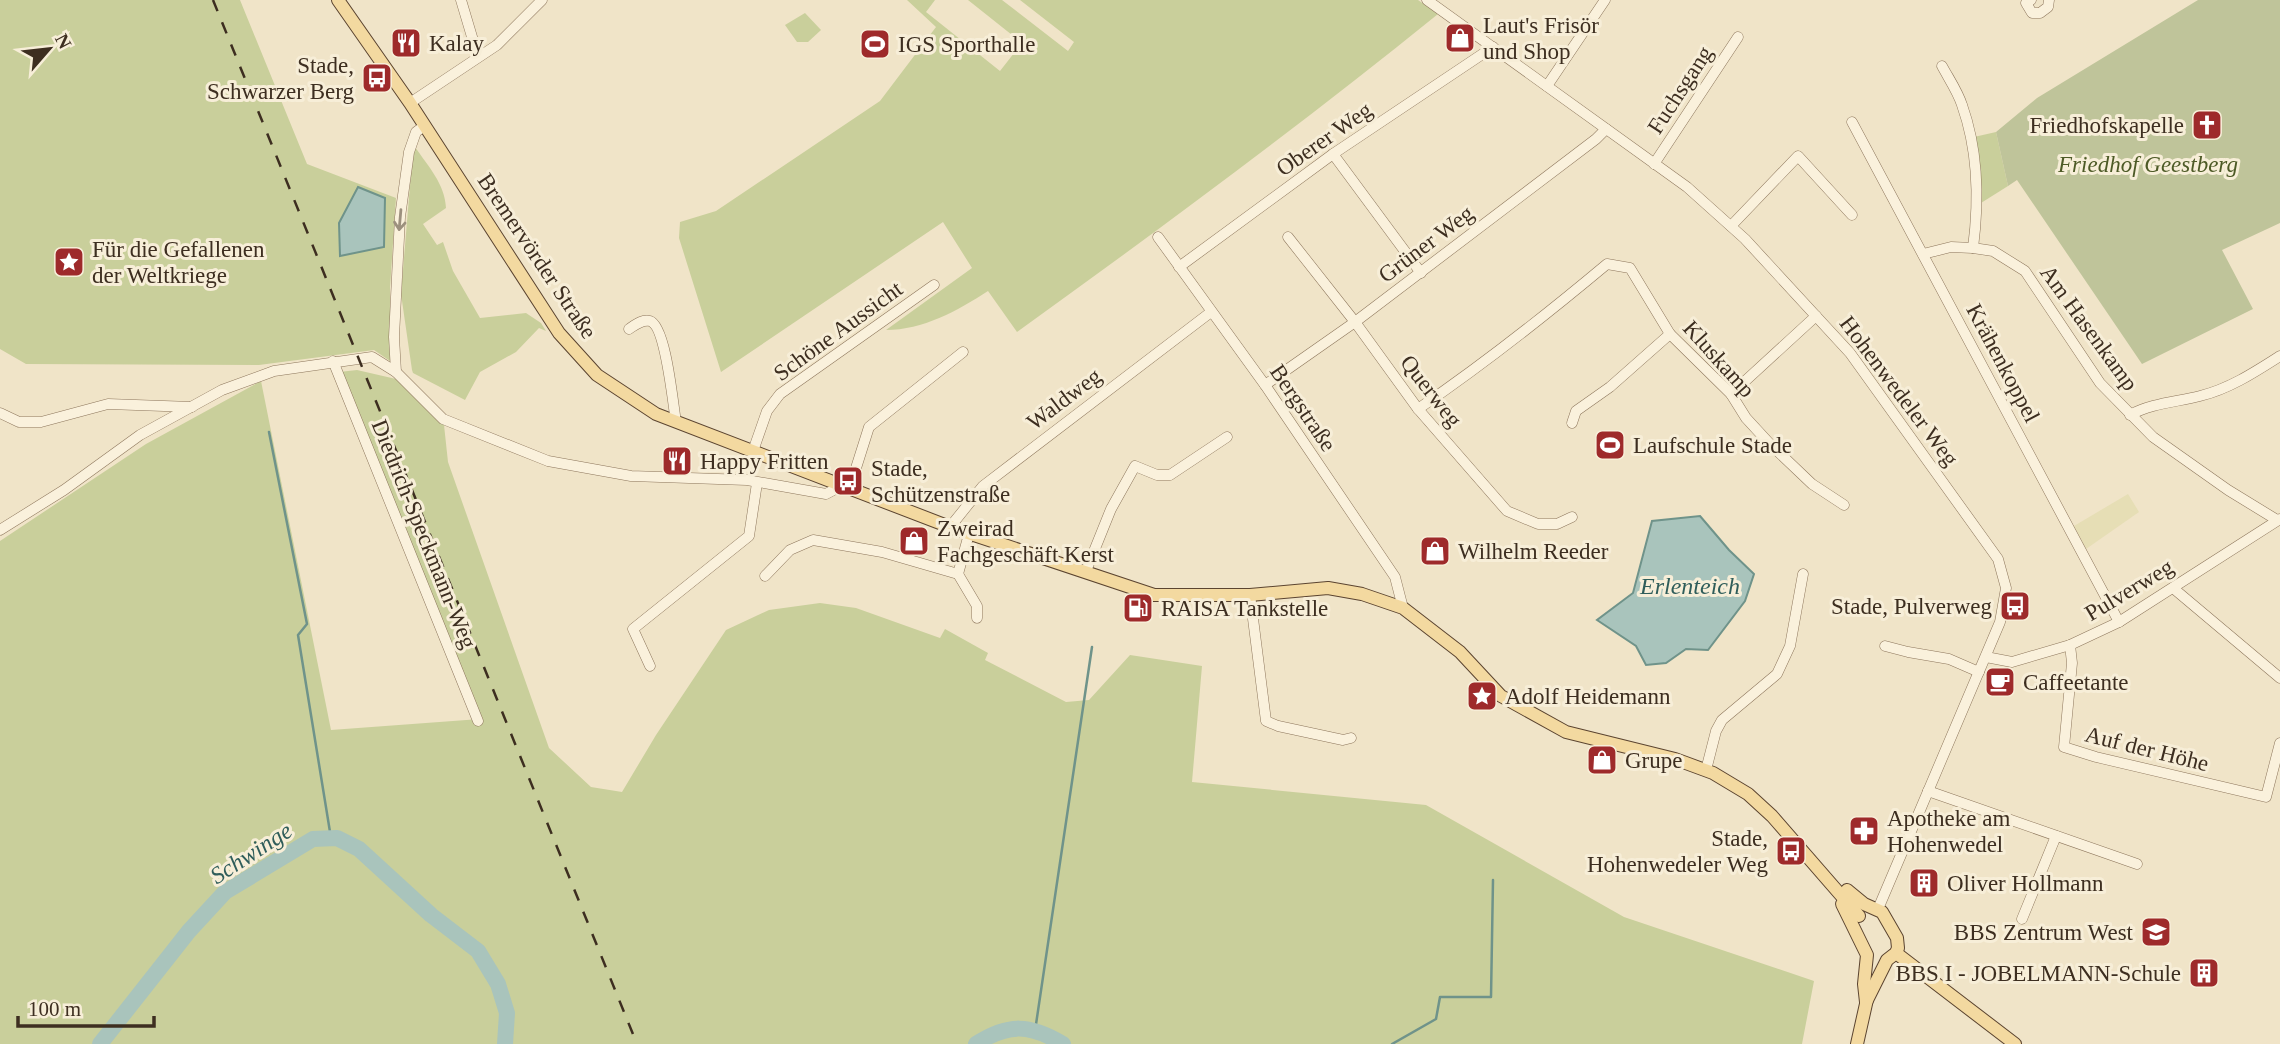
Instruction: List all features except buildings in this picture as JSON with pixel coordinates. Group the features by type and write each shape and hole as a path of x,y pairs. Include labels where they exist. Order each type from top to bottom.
{"main road":[{"name":"Bremervörder Straße","path":"338,0 411,103 420,129 559,333 597,375 656,414 969,534 1154,595 1250,595 1328,588 1362,594 1403,608 1460,652 1501,696 1566,732 1675,759 1706,770 1748,794 1772,816 1825,876 1869,911"},
{"path":"1825,876 1846,908 1865,950 1866,1002"},
{"path":"1857,1044 1866,1002 1887,956 1898,948 1897,939 1885,916 1869,911 1860,930 1887,956 2015,1044"}],"street":[{"path":"461,0 478,57"},
{"path":"411,103 497,45 542,0"},
{"name":"Hohenwedeler Weg","path":"1427,0 1442,4 1493,47 1693,193 1731,226 1858,363 1998,559 2004,575 2006,596 2003,613 1928,791 1869,911"},
{"path":"1547,86 1605,0"},
{"path":"2031,0 2026,3 2032,13 2040,13 2048,7 2049,0"},
{"name":"Fuchsgang","path":"1654,164 1738,37"},
{"name":"Oberer Weg","path":"1179,267 1333,154 1493,47"},
{"path":"1942,66 1962,105 1970,136 1978,211 1973,248"},
{"name":"Krähenkoppel","path":"1852,122 2119,622"},
{"path":"396,372 394,337 400,217 409,152 420,129"},
{"name":"Grüner Weg","path":"1265,385 1355,322 1606,129"},
{"path":"1333,154 1420,273"},
{"path":"1731,226 1798,156 1852,215"},
{"name":"Bergstraße","path":"1158,237 1265,385 1395,577 1403,608"},
{"name":"Querweg","path":"1288,237 1355,322 1418,409 1507,511 1538,524 1557,524 1572,517"},
{"name":"Am Hasenkamp","path":"1923,254 1951,247 1993,251 2025,271 2100,383 2152,437 2228,490 2279,520"},
{"name":"Kluskamp","path":"1418,409 1468,375 1553,310 1607,264 1630,268 1670,334 1731,394 1746,418 1769,443 1812,484 1844,505"},
{"name":"Schöne Aussicht","path":"753,451 768,411 780,394 934,285"},
{"name":"Waldweg","path":"950,527 983,486 1211,312"},
{"path":"1731,394 1816,316"},
{"path":"629,329 640,322 650,321 658,327 663,342 676,422"},
{"path":"1572,423 1576,411 1610,387 1670,334"},
{"path":"0,530 64,490 140,435 222,390 274,371 372,357 396,372 443,419 548,461 631,476 747,480 825,494 846,486 869,427 962,352"},
{"path":"2130,415 2143,408 2201,396 2227,387 2280,356"},
{"name":"Diedrich-Speckmann-Weg","path":"333,361 478,721"},
{"path":"0,413 19,422 41,422 108,404 192,407"},
{"path":"1086,571 1111,509 1135,466 1157,475 1170,475 1227,436"},
{"path":"650,666 633,629 749,536 757,483"},
{"name":"Pulverweg","path":"1986,657 2012,662 2070,645 2119,622 2279,520"},
{"path":"958,574 969,534"},
{"path":"765,576 790,550 813,540 882,552 958,574 977,606 977,618"},
{"path":"1706,770 1716,731 1722,720 1777,674 1790,646 1803,575"},
{"path":"2173,588 2280,678"},
{"path":"1250,595 1266,720 1278,726 1343,740 1351,738"},
{"name":"Auf der Höhe","path":"2070,645 2072,663 2064,747 2266,797 2280,743"},
{"path":"1885,646 1949,659 1979,672"},
{"path":"1928,791 2137,864"},
{"path":"2022,919 2056,836"}],"shaded area":[{"path":"2128,494 2139,512 2086,549 2074,526"}],"green space":[{"path":"0,0 240,0 307,164 396,198 390,288 390,361 374,350 259,365 26,364 0,349"},
{"path":"907,0 935,0 926,12 1000,71 1022,43 968,0 1002,0 1068,51 1074,42 1020,0 1418,0 1438,14 1230,176 1017,332 988,291 964,306 926,323 886,330 972,268 943,222 721,372 679,238 680,222 716,211 880,101 936,27"},
{"name":"Friedhof Geestberg","path":"2198,0 2280,0 2280,223 2222,250 2253,309 2142,364 2017,180 2008,186 1996,132 2037,98"},
{"path":"805,13 821,30 808,42 797,42 785,25"},
{"path":"1996,132 2008,186 1981,203 1974,137"},
{"path":"415,147 439,183 446,208 423,224 437,245 443,242 453,271 480,318 526,313 541,323 546,331 539,328 516,352 480,372 465,400 413,373 412,370 401,294"},
{"path":"357,370 396,379 444,425 448,462 549,748 591,787 622,792 656,735 726,630 769,610 820,603 856,608 940,638 945,629 988,653 985,660 1066,702 1089,700 1130,655 1202,666 1192,782 1426,805 1624,917 1814,981 1802,1044 0,1044 0,541 146,444 261,381 331,730 480,719 339,372"}],"water":[{"path":"358,187 385,198 384,247 340,256 339,223"},
{"name":"Erlenteich","path":"1700,516 1754,574 1745,601 1708,650 1686,649 1666,663 1646,665 1636,646 1597,620 1633,593 1652,521"}],"waterway":[{"path":"269,432 307,624 298,635 331,838"},
{"path":"1035,1031 1092,647"},
{"name":"Schwinge","path":"100,1044 189,931 225,892 313,839 337,838 359,849 431,915 478,951 498,984 507,1013 505,1044"},
{"path":"1392,1044 1436,1019 1440,997 1491,997 1493,880"},
{"path":"976,1044 1009,1029 1040,1033 1063,1044"}],"railway":[{"path":"213,0 637,1044"}],"place":[{"name":"Laut's Frisör und Shop","path":"1460,38"},
{"name":"Kalay","path":"406,43"},
{"name":"IGS Sporthalle","path":"875,44"},
{"name":"Stade, Schwarzer Berg","path":"377,78"},
{"name":"Friedhofskapelle","path":"2207,125"},
{"name":"Für die Gefallenen der Weltkriege","path":"69,262"},
{"name":"Laufschule Stade","path":"1610,445"},
{"name":"Happy Fritten","path":"677,461"},
{"name":"Stade, Schützenstraße","path":"848,481"},
{"name":"Zweirad Fachgeschäft Kerst","path":"914,541"},
{"name":"Wilhelm Reeder","path":"1435,551"},
{"name":"Stade, Pulverweg","path":"2015,606"},
{"name":"RAISA Tankstelle","path":"1138,608"},
{"name":"Caffeetante","path":"2000,682"},
{"name":"Adolf Heidemann","path":"1482,696"},
{"name":"Grupe","path":"1602,760"},
{"name":"Apotheke am Hohenwedel","path":"1864,831"},
{"name":"Stade, Hohenwedeler Weg","path":"1791,851"},
{"name":"Oliver Hollmann","path":"1924,883"},
{"name":"BBS Zentrum West","path":"2156,932"},
{"name":"BBS I - JOBELMANN-Schule","path":"2204,973"}]}
